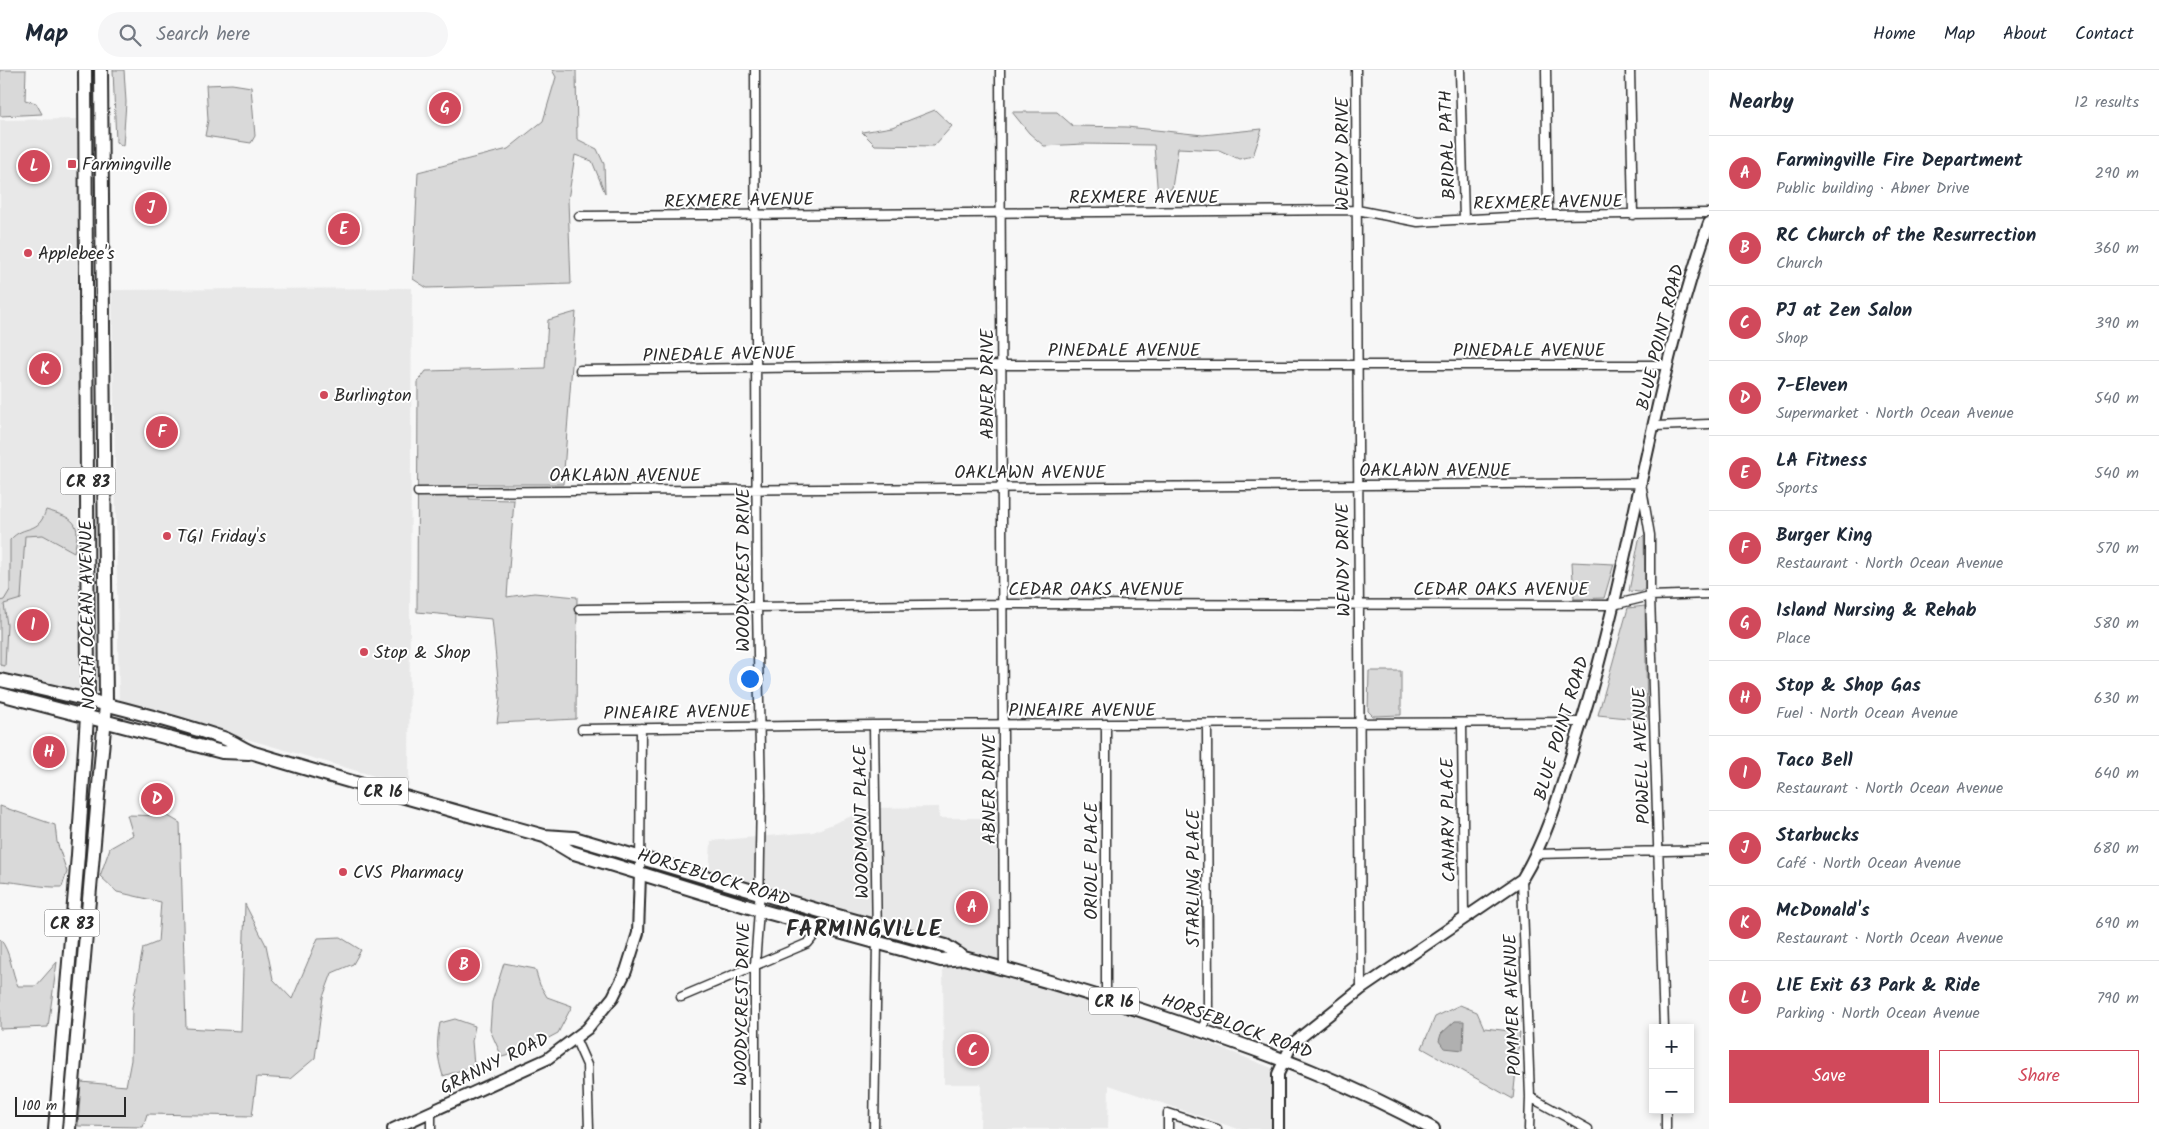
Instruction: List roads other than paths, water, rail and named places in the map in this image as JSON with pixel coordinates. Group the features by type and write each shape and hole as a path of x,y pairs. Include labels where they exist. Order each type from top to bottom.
{"main road":[{"name":"NORTH OCEAN AVENUE","path":"55,1129 88,716 85,70"},
{"name":"NORTH OCEAN AVENUE","path":"69,1129 106,705 101,70"},
{"name":"HORSEBLOCK ROAD","path":"0,680 88,700 225,739 254,754 544,836 574,838 877,928 946,946 964,958"},
{"name":"HORSEBLOCK ROAD","path":"0,694 222,752 254,754"},
{"name":"HORSEBLOCK ROAD","path":"544,836 571,852 759,910 941,960 964,958 1004,968 1106,998 1284,1060 1372,1097 1433,1129"}],"street":[{"name":"WOODYCREST DRIVE","path":"755,70 757,608 760,726 759,910 755,965 755,1129"},
{"name":"ABNER DRIVE","path":"1000,70 1004,604 1004,968"},
{"name":"WENDY DRIVE","path":"1356,70 1358,722 1361,989"},
{"name":"BRIDAL PATH","path":"1460,70 1464,220"},
{"path":"1546,70 1548,216"},
{"path":"1630,70 1633,215"},
{"name":"REXMERE AVENUE","path":"579,216 1357,210 1418,222 1548,216 1709,213"},
{"name":"BLUE POINT ROAD","path":"1278,1129 1278,1074 1292,1044 1361,989 1522,879 1536,854 1563,784 1593,685 1668,364 1692,272 1709,222"},
{"name":"PINEDALE AVENUE","path":"580,370 1001,365 1668,364"},
{"path":"1654,426 1709,424"},
{"name":"OAKLAWN AVENUE","path":"418,492 1641,483"},
{"name":"POWELL AVENUE","path":"1641,483 1650,535 1650,596 1664,1024"},
{"name":"CEDAR OAKS AVENUE","path":"579,609 1004,604 1613,605 1650,596 1709,594"},
{"name":"PINEAIRE AVENUE","path":"582,729 1004,724 1207,725 1358,722 1582,722"},
{"name":"CANARY PLACE","path":"1462,723 1464,917"},
{"name":"ORIOLE PLACE","path":"1106,724 1106,998"},
{"name":"WOODMONT PLACE","path":"874,725 877,928 874,1129"},
{"name":"STARLING PLACE","path":"1202,1031 1208,1013 1207,725"},
{"path":"640,728 640,874"},
{"path":"1536,854 1709,850"},
{"name":"GRANNY ROAD","path":"393,1129 546,1059 587,1029 613,997 626,971 638,933 640,874"},
{"name":"POMMER AVENUE","path":"1522,879 1530,1097 1529,1129"},
{"path":"681,997 808,943 821,927"},
{"path":"575,1038 587,1066 589,1129"},
{"path":"1530,1097 1588,1129"},
{"path":"431,1112 431,1129"},
{"path":"1168,1129 1168,1113 1217,1129"},
{"path":"1666,1114 1666,1129"}],"place":[{"name":"Island Nursing & Rehab","path":"445,108"},
{"name":"Farmingville","path":"72,164"},
{"name":"LIE Exit 63 Park & Ride","path":"34,166"},
{"name":"Starbucks","path":"151,208"},
{"name":"LA Fitness","path":"344,229"},
{"name":"Applebee's","path":"28,253"},
{"name":"McDonald's","path":"45,369"},
{"name":"Burlington","path":"324,395"},
{"name":"Burger King","path":"162,432"},
{"name":"TGI Friday's","path":"167,536"},
{"name":"Taco Bell","path":"33,625"},
{"name":"Stop & Shop","path":"364,652"},
{"name":"Stop & Shop Gas","path":"49,752"},
{"name":"7-Eleven","path":"157,799"},
{"name":"CVS Pharmacy","path":"343,872"},
{"name":"Farmingville Fire Department","path":"972,907"},
{"name":"RC Church of the Resurrection","path":"464,965"},
{"name":"PJ at Zen Salon","path":"973,1050"}],"district":[{"name":"FARMINGVILLE","path":"864,928"}]}
